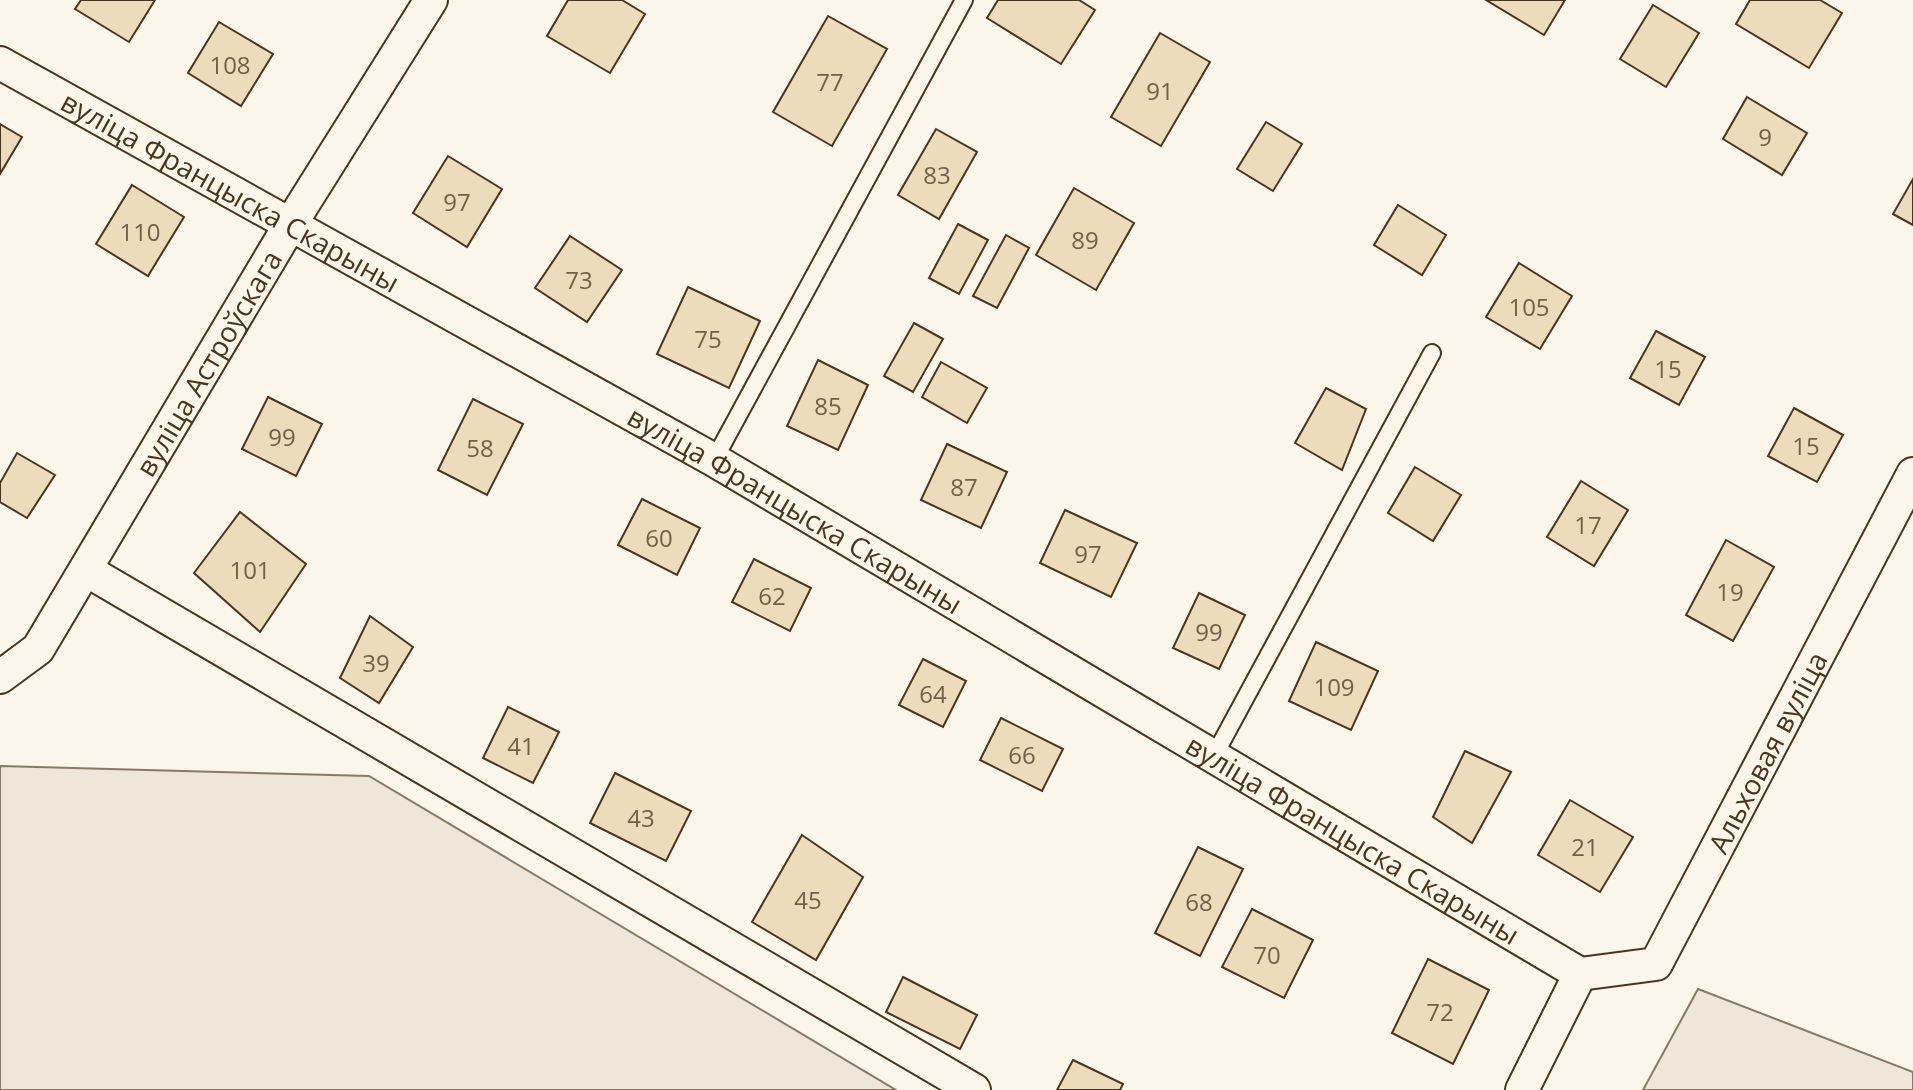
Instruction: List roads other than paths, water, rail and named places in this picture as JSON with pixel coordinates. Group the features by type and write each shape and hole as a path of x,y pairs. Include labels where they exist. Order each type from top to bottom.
{"street":[{"name":"вуліца Астроўскага","path":"0,677 38,649 290,225 431,0"},
{"name":"вуліца Францыска Скарыны","path":"0,63 714,460 1580,974"},
{"name":"Альховая вуліца","path":"1580,974 1656,964 1913,474"},
{"path":"86,570 974,1090"},
{"path":"1522,1090 1580,974"}],"lane":[{"path":"714,460 964,0"},
{"path":"1214,756 1432,353"}]}
